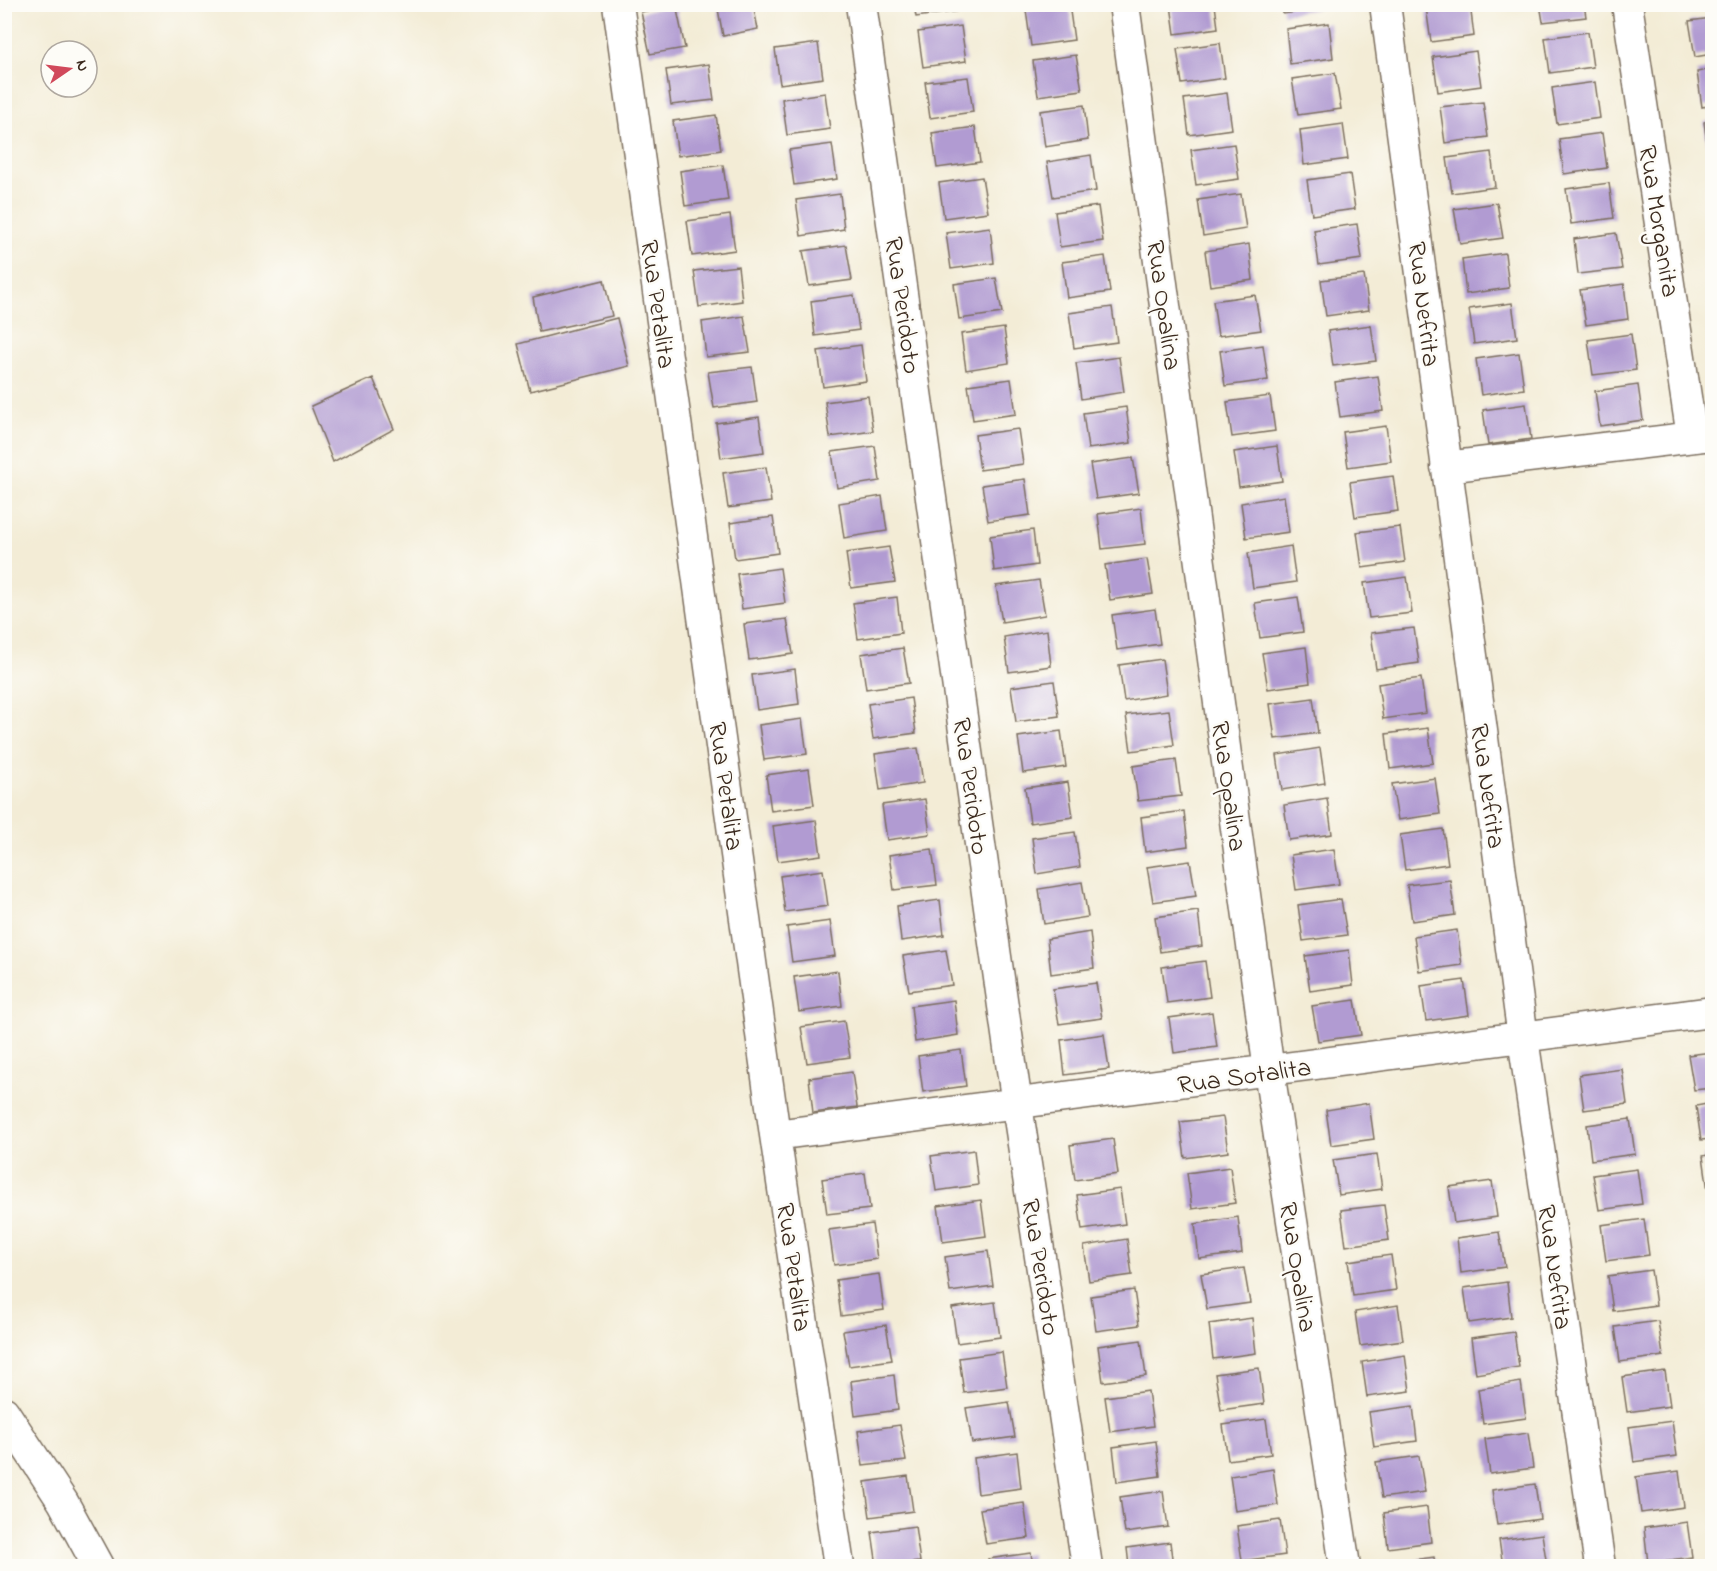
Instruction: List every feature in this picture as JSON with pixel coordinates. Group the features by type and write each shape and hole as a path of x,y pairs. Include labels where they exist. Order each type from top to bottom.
{"street":[{"name":"Rua Petalita","path":"618,4 776,1135 839,1566"},
{"name":"Rua Peridoto","path":"861,4 1017,1105 1087,1566"},
{"name":"Rua Opalina","path":"1124,4 1269,1071 1345,1566"},
{"name":"Rua Nefrita","path":"1385,4 1523,1038 1600,1566"},
{"name":"Rua Morganita","path":"1627,4 1702,436"},
{"path":"1446,467 1702,436"},
{"name":"Rua Sotalita","path":"776,1135 1713,1012"},
{"path":"4,1412 63,1502 98,1566"}],"building":[{"path":"717,4 753,4 758,29 723,36"},
{"path":"1069,4 1074,40 1031,46 1026,10"},
{"path":"1282,4 1326,4 1326,8 1283,14"},
{"path":"1441,4 1470,4 1474,36 1431,42 1426,7"},
{"path":"1540,4 1584,4 1586,17 1543,22"},
{"path":"676,5 685,48 650,54 641,12"},
{"path":"914,5 958,5 959,11 916,17"},
{"path":"1171,5 1215,5 1218,28 1175,34"},
{"path":"1712,18 1712,54 1695,57 1689,21"},
{"path":"1329,23 1333,58 1290,64 1286,29"},
{"path":"961,26 966,61 923,67 918,32"},
{"path":"1588,32 1593,67 1550,73 1545,38"},
{"path":"818,43 823,78 780,84 775,49"},
{"path":"1220,43 1225,78 1182,84 1177,49"},
{"path":"1476,51 1481,86 1438,92 1433,57"},
{"path":"1076,55 1082,90 1038,96 1033,61"},
{"path":"709,64 714,100 671,105 666,70"},
{"path":"1712,69 1712,105 1702,107 1697,72"},
{"path":"1335,73 1341,109 1298,115 1292,79"},
{"path":"968,77 973,112 930,118 925,82"},
{"path":"1595,82 1600,118 1557,124 1552,88"},
{"path":"825,93 830,129 787,135 782,99"},
{"path":"1227,93 1232,129 1189,135 1184,99"},
{"path":"1483,102 1488,137 1445,143 1440,107"},
{"path":"1084,105 1088,140 1045,147 1040,111"},
{"path":"716,115 721,150 678,156 673,121"},
{"path":"1712,120 1712,157 1709,157 1704,122"},
{"path":"1343,124 1348,159 1304,165 1300,130"},
{"path":"975,127 980,162 937,168 932,133"},
{"path":"1602,133 1607,168 1564,174 1559,139"},
{"path":"832,144 837,179 794,185 789,150"},
{"path":"1234,144 1239,179 1196,185 1191,150"},
{"path":"1491,152 1495,187 1452,193 1447,158"},
{"path":"1091,155 1096,191 1053,197 1047,162"},
{"path":"723,165 728,200 685,206 680,171"},
{"path":"1350,174 1355,209 1312,215 1307,180"},
{"path":"982,177 988,212 944,218 939,183"},
{"path":"1609,183 1614,218 1571,224 1566,189"},
{"path":"840,194 844,229 801,236 796,200"},
{"path":"1241,194 1246,229 1203,236 1198,200"},
{"path":"1497,203 1503,238 1460,244 1454,209"},
{"path":"1098,206 1103,241 1060,247 1055,212"},
{"path":"730,215 735,250 692,256 687,221"},
{"path":"1357,224 1362,259 1319,265 1314,230"},
{"path":"990,227 994,263 951,269 946,233"},
{"path":"1616,233 1622,269 1578,274 1574,239"},
{"path":"1249,244 1253,280 1210,286 1205,251"},
{"path":"846,245 852,280 809,286 803,251"},
{"path":"1505,253 1509,288 1466,294 1462,259"},
{"path":"1105,256 1110,292 1067,298 1062,262"},
{"path":"738,266 742,301 699,307 694,271"},
{"path":"1364,275 1369,310 1326,316 1321,280"},
{"path":"996,278 1002,313 959,319 954,284"},
{"path":"604,280 612,316 539,332 533,297"},
{"path":"1624,284 1628,319 1586,325 1580,290"},
{"path":"854,295 859,330 815,336 811,301"},
{"path":"1255,295 1261,330 1218,336 1213,301"},
{"path":"1512,303 1517,338 1474,344 1469,309"},
{"path":"1112,307 1117,342 1074,348 1069,313"},
{"path":"744,316 750,352 706,357 702,322"},
{"path":"617,318 629,366 530,391 518,344"},
{"path":"1371,325 1376,361 1333,366 1328,331"},
{"path":"1004,328 1009,363 966,370 961,334"},
{"path":"1631,334 1636,370 1593,375 1588,340"},
{"path":"861,345 866,381 823,387 818,351"},
{"path":"1263,345 1268,380 1225,386 1220,351"},
{"path":"1519,353 1524,389 1481,395 1476,359"},
{"path":"1119,357 1124,392 1081,399 1076,363"},
{"path":"752,367 757,402 714,408 708,372"},
{"path":"1378,376 1383,411 1340,417 1335,382"},
{"path":"373,378 394,429 333,462 311,406"},
{"path":"1011,379 1016,414 973,420 968,385"},
{"path":"1638,385 1643,420 1600,426 1595,391"},
{"path":"868,396 873,431 830,437 825,402"},
{"path":"1270,396 1275,431 1232,437 1227,402"},
{"path":"1526,404 1531,439 1488,445 1483,410"},
{"path":"1126,407 1131,443 1088,449 1083,413"},
{"path":"759,417 764,452 721,458 716,423"},
{"path":"1386,426 1391,461 1348,467 1343,432"},
{"path":"1018,429 1023,464 980,470 975,435"},
{"path":"875,446 880,481 837,488 832,452"},
{"path":"1277,446 1282,481 1239,487 1234,452"},
{"path":"1133,458 1139,493 1096,499 1090,464"},
{"path":"766,467 771,502 728,508 723,473"},
{"path":"1393,476 1398,511 1355,517 1350,482"},
{"path":"1025,479 1030,515 988,521 982,485"},
{"path":"882,496 887,531 844,538 839,503"},
{"path":"1284,496 1289,532 1246,538 1241,503"},
{"path":"1141,508 1145,544 1102,549 1098,514"},
{"path":"773,517 778,553 735,559 730,523"},
{"path":"1400,527 1405,562 1362,568 1357,532"},
{"path":"1033,530 1037,565 994,571 990,536"},
{"path":"1291,546 1296,582 1253,588 1248,553"},
{"path":"889,547 895,582 851,588 846,553"},
{"path":"1147,559 1153,594 1110,600 1105,565"},
{"path":"780,568 785,603 742,609 737,574"},
{"path":"1407,577 1412,613 1369,618 1364,583"},
{"path":"1039,580 1045,615 1002,622 996,586"},
{"path":"897,597 901,633 858,639 853,603"},
{"path":"1298,597 1303,632 1260,638 1255,603"},
{"path":"1155,609 1160,644 1117,650 1112,615"},
{"path":"787,619 793,654 749,660 744,624"},
{"path":"1414,628 1419,663 1376,669 1371,633"},
{"path":"1047,630 1051,666 1009,672 1004,637"},
{"path":"1306,647 1310,683 1268,689 1262,653"},
{"path":"903,648 909,683 866,689 861,654"},
{"path":"1162,659 1167,694 1124,701 1119,665"},
{"path":"795,669 799,704 757,710 752,675"},
{"path":"1421,678 1426,713 1383,719 1378,684"},
{"path":"1054,681 1059,716 1016,722 1011,687"},
{"path":"911,698 916,733 873,739 868,704"},
{"path":"1313,698 1318,733 1275,739 1270,704"},
{"path":"1169,710 1174,745 1131,751 1126,715"},
{"path":"802,719 807,754 764,760 759,725"},
{"path":"1428,728 1433,763 1390,769 1386,734"},
{"path":"1061,731 1066,767 1023,773 1018,737"},
{"path":"918,748 923,783 880,790 875,754"},
{"path":"1320,748 1325,783 1282,790 1277,755"},
{"path":"1176,760 1181,796 1138,801 1133,766"},
{"path":"809,769 814,805 771,811 766,775"},
{"path":"1435,778 1440,814 1398,820 1392,784"},
{"path":"1068,782 1073,817 1030,823 1025,788"},
{"path":"1327,798 1332,834 1289,840 1284,805"},
{"path":"925,799 930,834 887,840 882,805"},
{"path":"1184,811 1188,846 1145,852 1141,817"},
{"path":"816,820 821,855 778,861 773,826"},
{"path":"1443,829 1448,864 1405,870 1400,835"},
{"path":"1075,832 1080,867 1037,874 1032,838"},
{"path":"932,849 937,885 894,890 889,855"},
{"path":"1334,849 1339,884 1296,890 1291,855"},
{"path":"1190,861 1196,896 1153,902 1147,867"},
{"path":"823,870 828,906 785,912 780,876"},
{"path":"1450,880 1455,915 1412,921 1407,885"},
{"path":"1082,882 1088,917 1044,924 1039,889"},
{"path":"1341,899 1347,935 1303,941 1298,905"},
{"path":"940,900 944,935 901,941 897,906"},
{"path":"1198,911 1202,946 1160,952 1155,917"},
{"path":"830,921 835,956 792,962 787,927"},
{"path":"1457,930 1462,965 1419,971 1414,936"},
{"path":"1090,932 1094,968 1051,974 1047,939"},
{"path":"946,950 952,985 909,991 903,956"},
{"path":"1349,950 1353,985 1310,991 1305,956"},
{"path":"1205,961 1210,997 1167,1003 1162,967"},
{"path":"838,971 842,1006 799,1012 794,977"},
{"path":"1464,980 1469,1015 1426,1021 1421,986"},
{"path":"1096,983 1102,1018 1059,1024 1053,989"},
{"path":"954,1000 958,1035 915,1042 911,1006"},
{"path":"1355,1000 1361,1035 1318,1041 1312,1006"},
{"path":"1212,1012 1217,1047 1174,1053 1169,1018"},
{"path":"844,1021 850,1057 807,1063 801,1027"},
{"path":"1104,1034 1109,1069 1065,1075 1061,1040"},
{"path":"961,1050 966,1086 923,1092 918,1056"},
{"path":"1712,1052 1712,1088 1694,1090 1688,1055"},
{"path":"1622,1069 1627,1104 1584,1110 1579,1075"},
{"path":"852,1072 857,1107 813,1113 809,1078"},
{"path":"1369,1103 1374,1139 1331,1145 1326,1110"},
{"path":"1712,1103 1712,1139 1701,1140 1696,1106"},
{"path":"1223,1117 1228,1152 1185,1158 1180,1122"},
{"path":"1630,1119 1635,1154 1591,1160 1587,1125"},
{"path":"1113,1139 1118,1174 1075,1180 1070,1145"},
{"path":"974,1150 978,1185 936,1191 931,1156"},
{"path":"1377,1154 1382,1189 1339,1195 1333,1160"},
{"path":"1712,1154 1712,1191 1708,1191 1703,1156"},
{"path":"1230,1167 1235,1203 1192,1209 1187,1173"},
{"path":"1637,1169 1642,1204 1599,1210 1593,1175"},
{"path":"865,1173 870,1209 827,1214 822,1179"},
{"path":"1492,1181 1497,1217 1454,1223 1449,1187"},
{"path":"1120,1189 1125,1224 1082,1230 1077,1195"},
{"path":"981,1200 986,1236 943,1242 938,1206"},
{"path":"1384,1205 1389,1240 1346,1246 1341,1210"},
{"path":"1238,1217 1242,1253 1199,1259 1195,1224"},
{"path":"1644,1219 1649,1255 1606,1261 1601,1225"},
{"path":"872,1224 877,1259 834,1265 829,1230"},
{"path":"1499,1232 1505,1267 1461,1273 1457,1238"},
{"path":"1127,1239 1132,1275 1089,1281 1084,1246"},
{"path":"988,1251 993,1286 950,1292 945,1257"},
{"path":"1391,1255 1396,1290 1353,1296 1348,1261"},
{"path":"1244,1268 1250,1303 1207,1309 1201,1274"},
{"path":"1651,1270 1656,1305 1613,1311 1608,1276"},
{"path":"879,1274 884,1310 841,1316 836,1280"},
{"path":"1507,1282 1511,1317 1469,1323 1464,1288"},
{"path":"1134,1290 1139,1325 1096,1331 1091,1296"},
{"path":"995,1302 1000,1337 957,1343 952,1308"},
{"path":"1398,1305 1403,1340 1360,1346 1355,1312"},
{"path":"1252,1318 1256,1353 1213,1359 1209,1324"},
{"path":"1658,1321 1663,1356 1620,1362 1615,1327"},
{"path":"886,1325 892,1360 849,1366 843,1331"},
{"path":"1514,1332 1519,1367 1476,1374 1471,1338"},
{"path":"1141,1340 1146,1376 1103,1382 1098,1346"},
{"path":"1002,1352 1007,1387 964,1393 959,1358"},
{"path":"1405,1355 1410,1391 1367,1397 1362,1362"},
{"path":"1259,1368 1264,1404 1221,1410 1215,1374"},
{"path":"1665,1371 1670,1406 1627,1412 1622,1377"},
{"path":"894,1375 898,1410 855,1416 851,1381"},
{"path":"1521,1382 1526,1418 1483,1424 1478,1389"},
{"path":"1148,1391 1153,1426 1110,1432 1105,1397"},
{"path":"1009,1402 1015,1437 972,1443 966,1408"},
{"path":"1413,1406 1417,1441 1374,1447 1369,1412"},
{"path":"1266,1419 1271,1454 1228,1460 1223,1425"},
{"path":"1672,1421 1677,1456 1634,1462 1629,1427"},
{"path":"900,1425 906,1461 863,1466 858,1431"},
{"path":"1528,1433 1533,1468 1490,1474 1485,1439"},
{"path":"1156,1441 1160,1476 1117,1482 1113,1447"},
{"path":"1017,1452 1021,1488 978,1494 974,1458"},
{"path":"1419,1456 1425,1492 1382,1498 1376,1462"},
{"path":"1273,1469 1278,1505 1235,1511 1230,1476"},
{"path":"1679,1471 1684,1507 1641,1513 1636,1477"},
{"path":"908,1476 913,1511 870,1517 865,1482"},
{"path":"1535,1484 1540,1519 1497,1525 1492,1490"},
{"path":"1163,1491 1168,1527 1125,1533 1120,1497"},
{"path":"1024,1503 1029,1538 986,1544 980,1509"},
{"path":"1427,1507 1431,1542 1388,1548 1384,1513"},
{"path":"1280,1520 1285,1555 1242,1561 1237,1526"},
{"path":"1687,1522 1692,1557 1648,1563 1644,1528"},
{"path":"915,1526 920,1562 877,1566 872,1532"},
{"path":"1542,1534 1547,1566 1503,1566 1499,1540"},
{"path":"1170,1542 1173,1566 1129,1566 1127,1548"},
{"path":"1031,1553 1033,1566 989,1566 988,1559"},
{"path":"1434,1557 1435,1566 1391,1566 1391,1563"}]}
